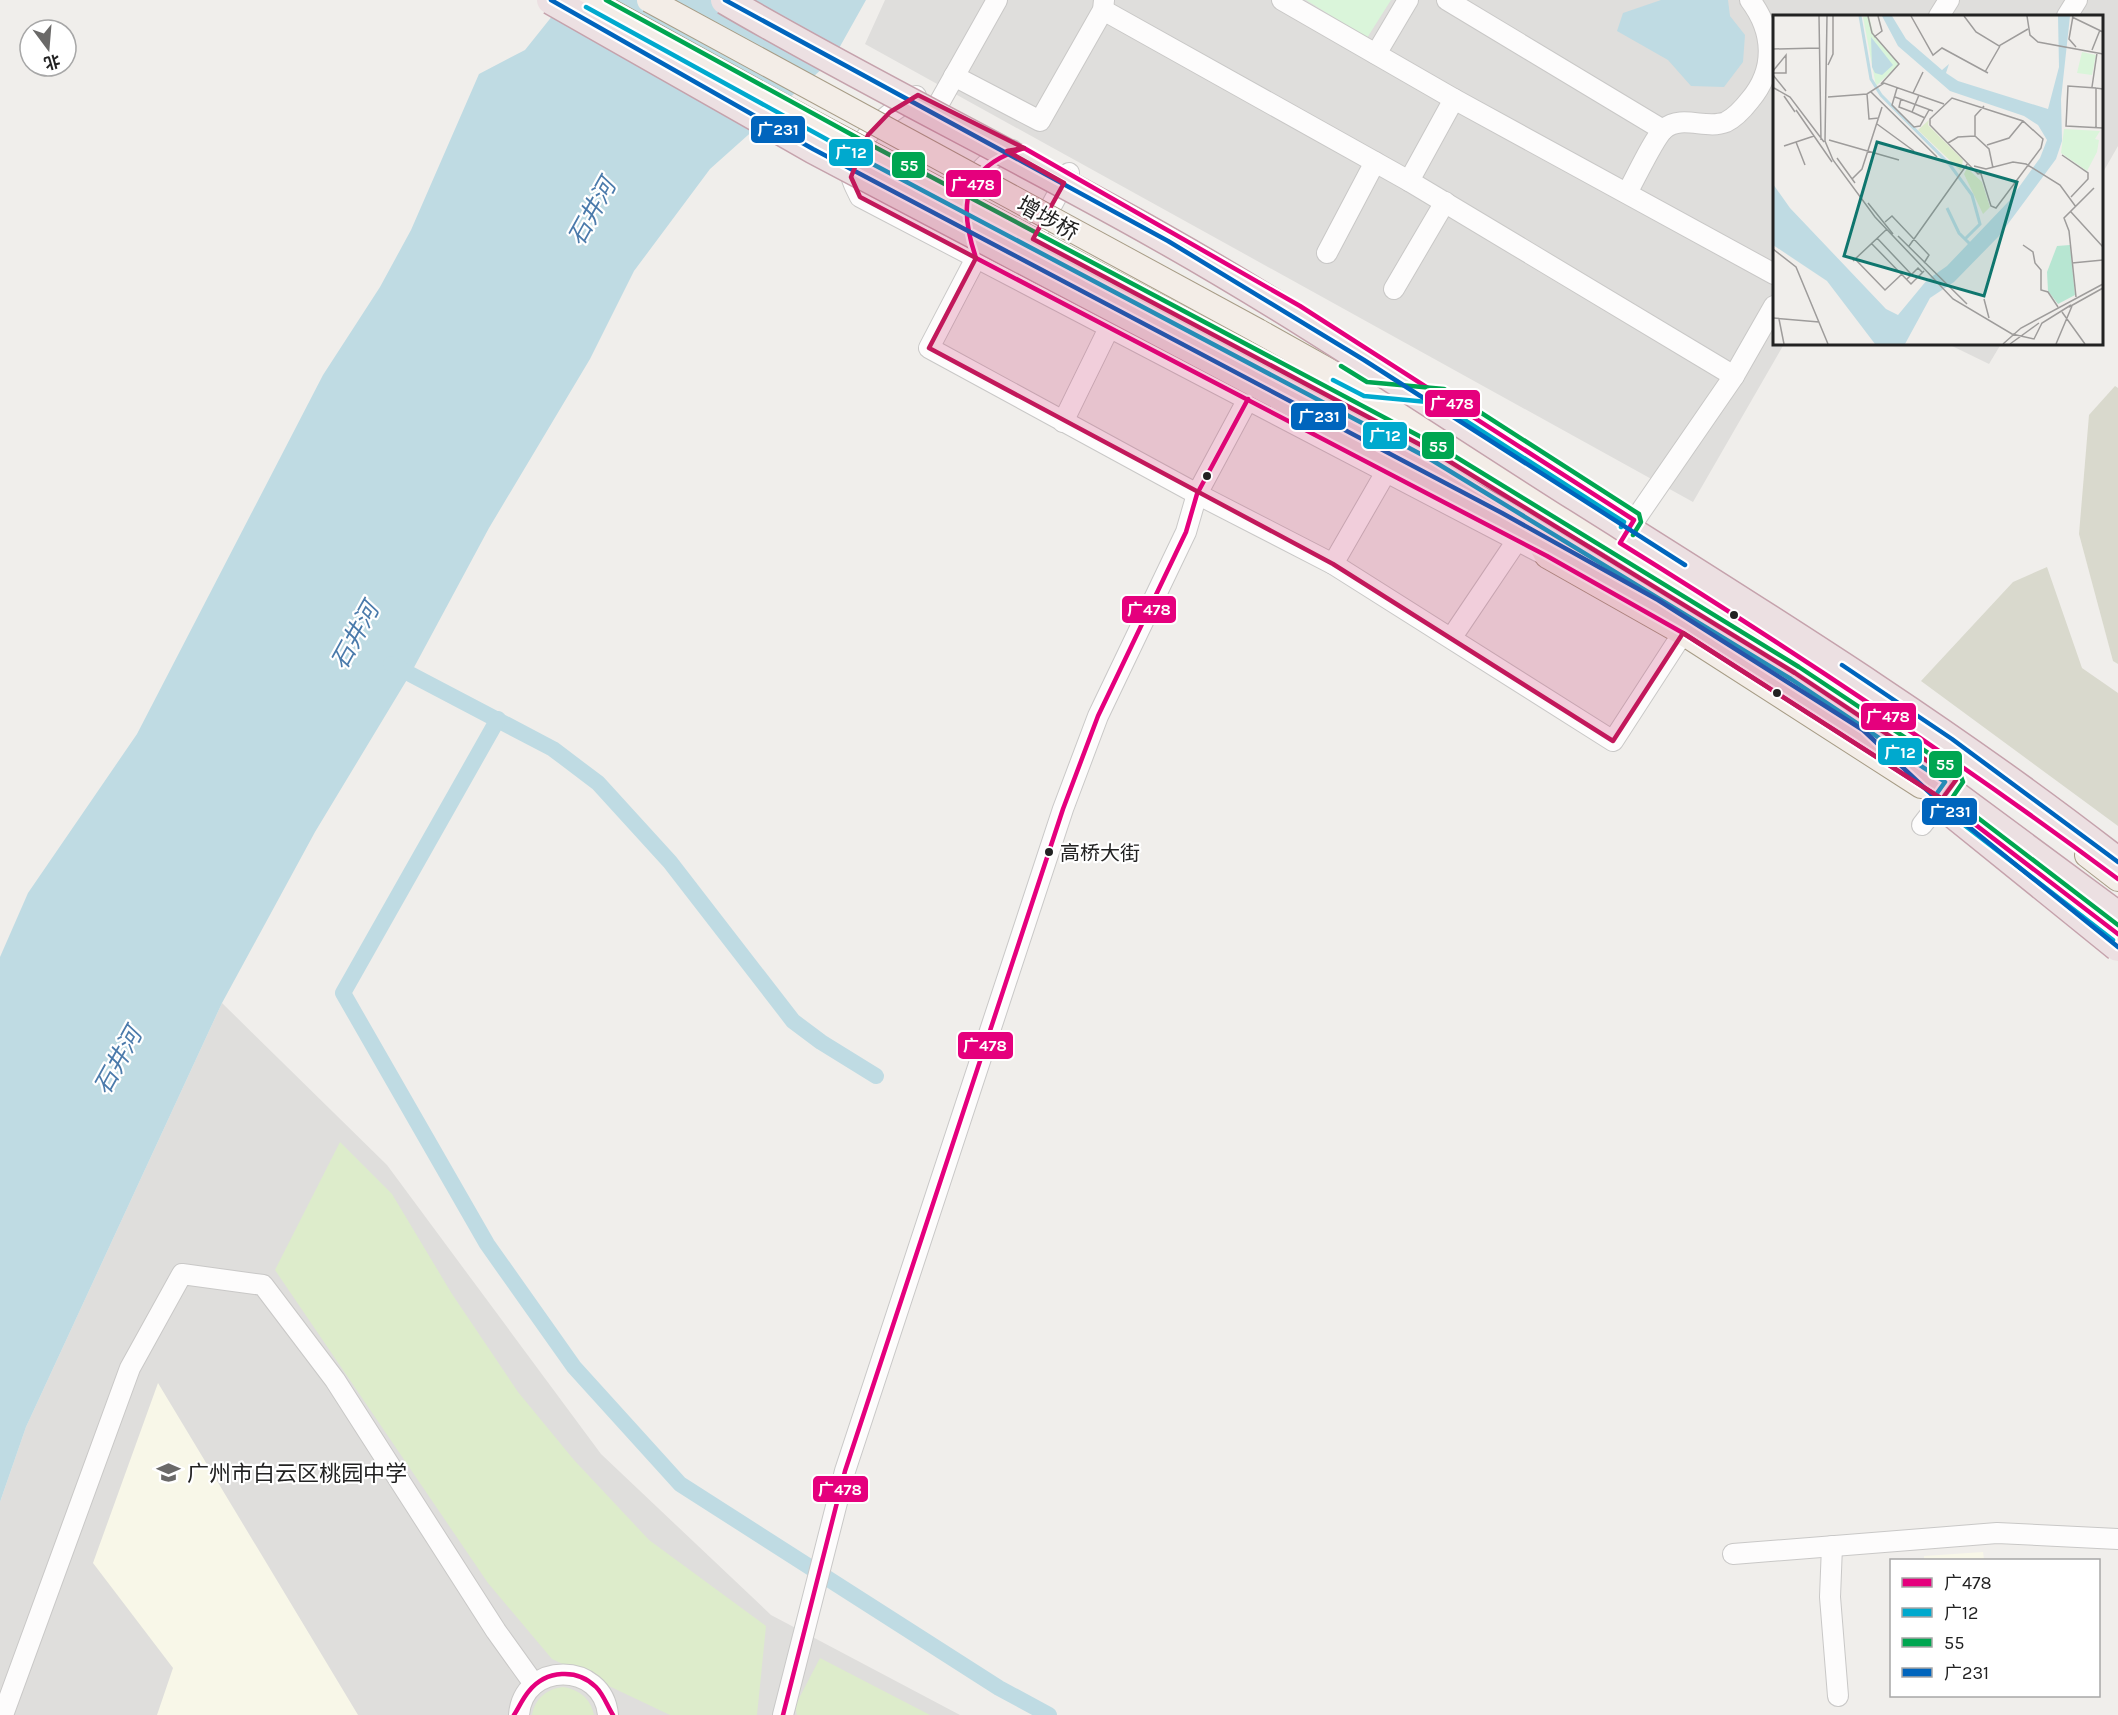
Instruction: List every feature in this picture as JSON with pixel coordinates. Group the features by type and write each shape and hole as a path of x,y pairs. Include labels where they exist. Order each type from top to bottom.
{"highway":[{"path":"551,0 813,149 1594,564 1703,627 1863,730 1972,805 2118,916"},
{"path":"725,0 801,44 1096,200 1291,313 1848,669 1952,739 2118,862"},
{"path":"1863,730 1955,816 2118,947"}],"main road":[{"name":"增埗桥","path":"590,0 796,113 1434,452 1521,522 1668,593 1857,712 1949,789"},
{"name":"增埗桥","path":"649,0 1365,389 1620,543 1893,716 2029,812 2118,879"},
{"path":"1365,389 1441,396 1875,672 2020,773 2118,846"},
{"path":"1521,522 1547,556 1949,789 2118,902"},
{"path":"1621,597 1668,593"},
{"path":"1712,600 1769,605"},
{"path":"1875,672 1893,716"},
{"path":"1949,789 2118,934"}],"street":[{"path":"938,105 997,0"},
{"path":"1282,0 1454,99 1773,273"},
{"path":"1376,54 1408,0"},
{"path":"1448,0 1663,130"},
{"path":"1627,193 1663,130 1677,123 1714,125 1726,122 1740,112 1770,82 1770,41 1760,14 1750,0"},
{"path":"2068,15 2077,0"},
{"path":"954,76 1040,121 1103,5 1409,181 1734,376"},
{"path":"1441,396 1233,266 1024,148 918,95 890,112 868,135 855,158 851,177 860,196 1386,472 1521,522 1452,637"},
{"path":"1409,181 1454,99"},
{"path":"1024,148 989,160 977,174 971,186 966,218 976,258 930,348 1197,494 1333,564 1452,637 1613,741 1683,633"},
{"path":"1327,253 1375,162"},
{"path":"1013,277 1069,173"},
{"path":"1394,289 1444,202"},
{"path":"1620,543 1734,376 1773,308"},
{"path":"1063,422 1109,328"},
{"path":"783,1715 824,1552 862,1418 1063,808 1098,716 1186,532 1197,494 1248,399"},
{"path":"1333,564 1386,472"},
{"path":"1922,825 1949,789"},
{"path":"3,1715 130,1368 183,1274 263,1285 335,1380 496,1631 534,1684"},
{"path":"1733,1554 1997,1533 2118,1539"},
{"path":"1832,1546 1830,1597 1838,1696"},
{"path":"518,1710 534,1684 551,1675 576,1675 595,1686 610,1712"}],"highlighted area":[{"path":"918,95 1024,148 1007,151 1064,183 1033,239 1434,452 1795,673 1956,780 1942,799 1683,633 1613,741 1333,564 929,348 976,258 860,197 851,177 868,135 890,112"}],"shaded area":[{"path":"885,0 2118,0 2118,146 2103,172 2103,15 1773,15 1773,345 1783,345 1693,502 865,44"},
{"path":"1950,345 2000,345 1989,364"},
{"path":"2115,386 2118,388 2118,664 2113,661 2079,534 2089,415"},
{"path":"2047,567 2082,668 2118,693 2118,826 1921,681 2013,582"},
{"path":"222,1003 387,1165 601,1454 771,1615 960,1715 0,1715 0,1502 26,1427"},
{"name":"广州市白云区桃园中学","path":"158,1383 358,1715 157,1715 173,1668 93,1563"},
{"path":"1983,1552 1984,1559 1924,1559 1924,1556"}],"green space":[{"path":"1306,0 1391,0 1367,38"},
{"path":"340,1142 392,1194 452,1294 518,1392 574,1460 649,1540 766,1626 757,1715 670,1715 552,1659 488,1583 275,1270"},
{"path":"820,1658 930,1715 797,1715 795,1706"},
{"path":"563,1687 574,1690 587,1699 594,1715 532,1715 543,1695"}],"water":[{"name":"石井河","path":"565,0 866,0 833,59 710,169 634,271 590,359 489,528 411,673 315,832 222,1003 26,1427 0,1502 0,957 28,893 137,734 323,375 380,287 411,230 479,74 525,50"},
{"path":"1661,0 1728,0 1730,16 1745,35 1743,62 1724,87 1691,86 1668,60 1617,31 1623,13"}],"waterway":[{"path":"391,664 553,749 598,783 670,862 793,1021 821,1042 876,1076"},
{"path":"498,719 343,993 487,1244 574,1367 680,1484 999,1688 1049,1715"}],"transit line":[{"name":"广231","path":"551,0 813,149 1502,513 1658,600 1863,730 1948,810 2118,947"},
{"name":"55","path":"606,0 856,137 1438,446 1799,667 1960,774 1963,782 1952,798 2118,925"},
{"name":"广231","path":"725,0 1168,241 1364,360 1685,565"},
{"name":"广12","path":"586,7 848,151 1430,459 1791,679 1945,782 1935,796 1937,804 2113,940"},
{"name":"广478","path":"2118,879 1873,706 1620,543 1634,520 1300,306 1024,148 1004,156 977,176 970,189 967,204 967,220 976,258 1547,556 1683,633 1942,799 2118,934"},
{"name":"55","path":"1341,366 1367,382 1444,389 1639,514 1641,522 1633,535"},
{"name":"广12","path":"1333,380 1364,396 1438,403 1624,522 1621,527"},
{"name":"广478","path":"783,1715 845,1471 1063,809 1098,716 1186,532 1197,494 1248,399"},
{"name":"广231","path":"1842,665 1952,739 2118,862"},
{"name":"广478","path":"514,1715 536,1684 553,1675 562,1674 580,1677 596,1687 613,1715"}],"place":[{"name":"高桥大街","path":"1049,852"},
{"name":"广州市白云区桃园中学","path":"169,1473"}]}
